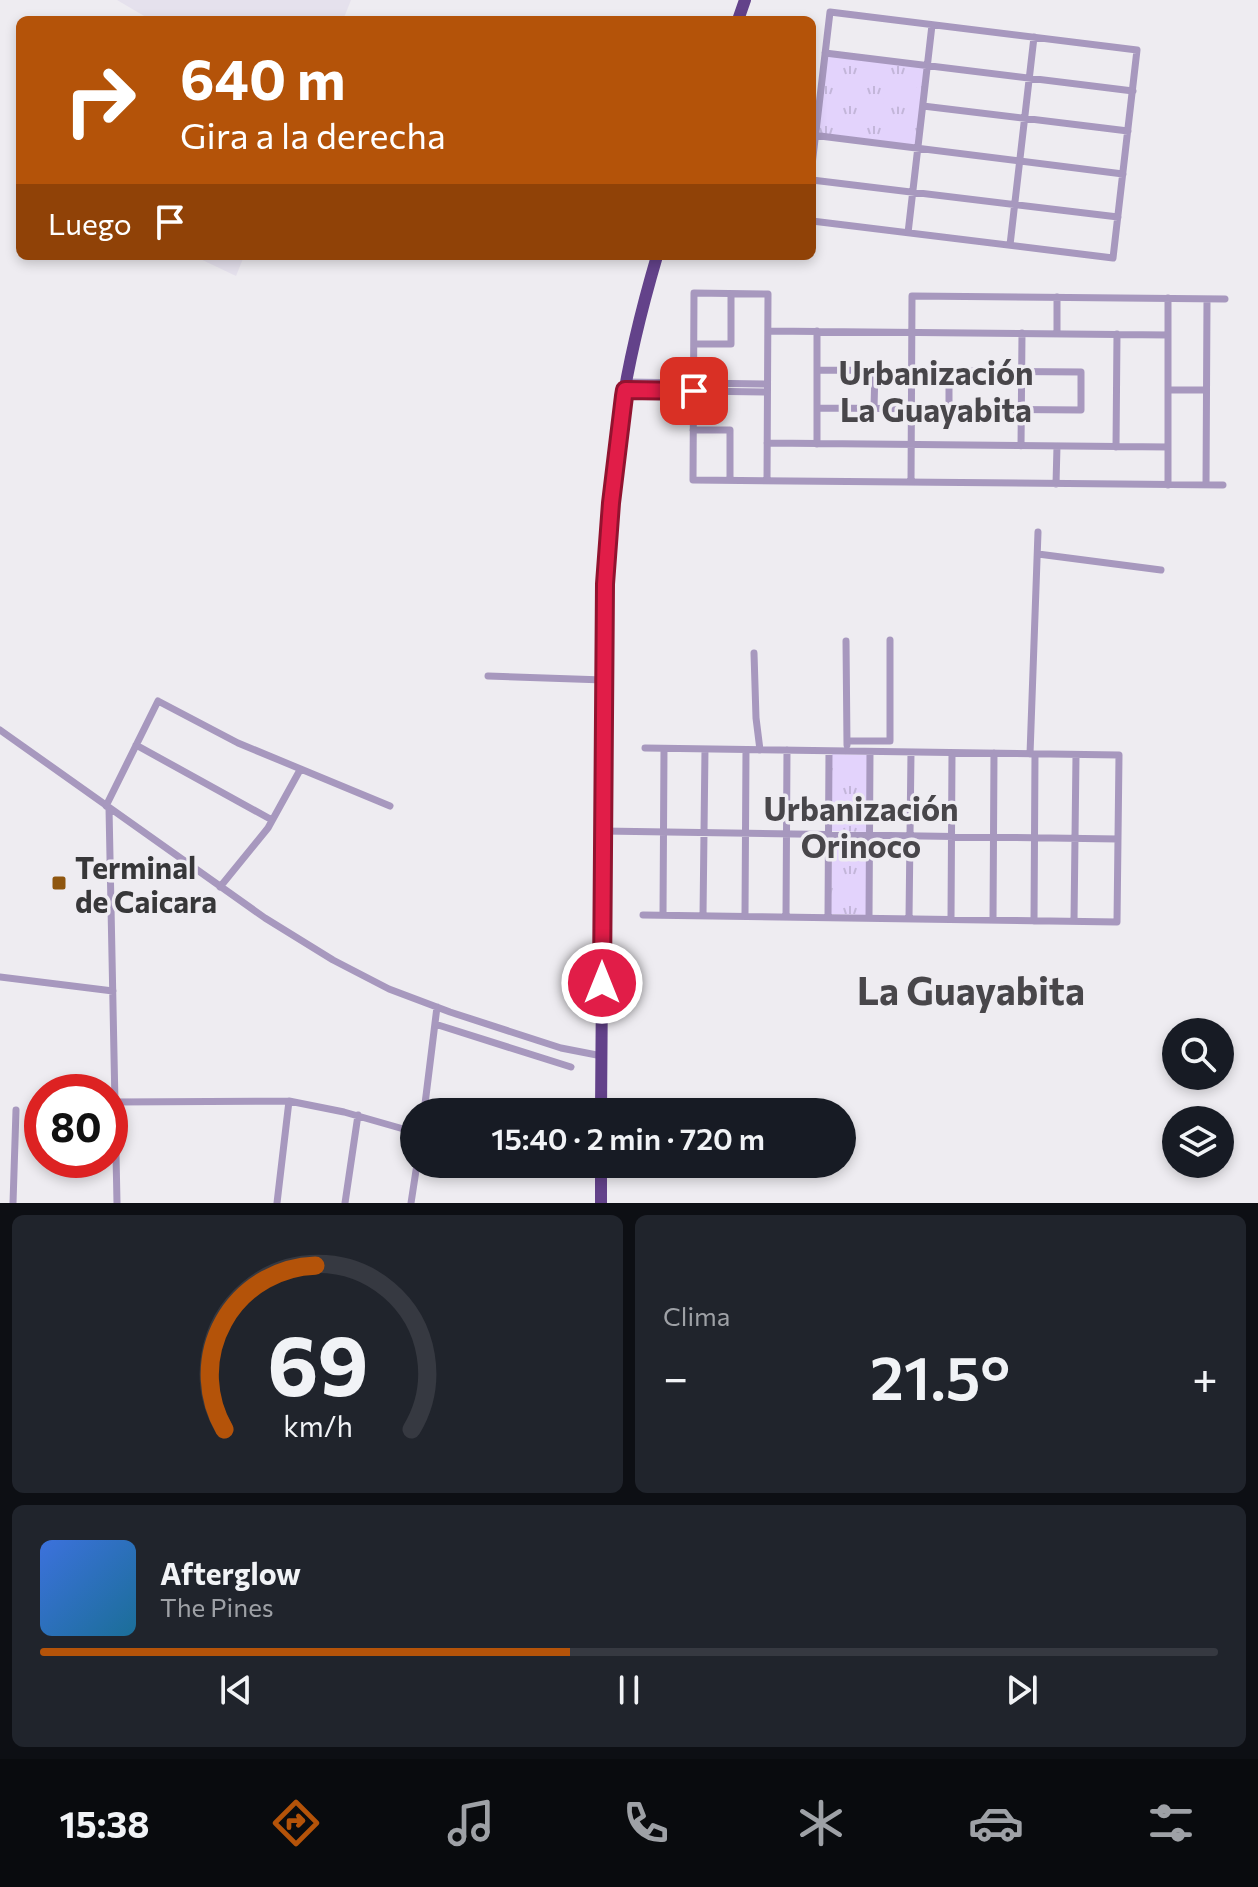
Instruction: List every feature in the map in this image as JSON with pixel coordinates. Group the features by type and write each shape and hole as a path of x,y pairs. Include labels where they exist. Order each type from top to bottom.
{"highway":[{"path":"601,1098 607,560 626,386 656,260"},
{"path":"601,1178 601,1203"}],"street":[{"path":"816,121 830,12 1137,50 1113,258 816,222"},
{"path":"908,233 932,25"},
{"path":"1010,245 1034,37"},
{"path":"825,53 1133,91"},
{"path":"923,106 1128,131"},
{"path":"816,136 1123,174"},
{"path":"816,180 1118,217"},
{"path":"767,481 768,294 694,293 693,480 730,480 767,481 1056,484 1223,485"},
{"path":"694,344 731,344 731,294"},
{"path":"911,482 912,296 1225,299"},
{"path":"1057,297 1057,334"},
{"path":"1168,298 1168,485"},
{"path":"1206,485 1207,299"},
{"path":"768,331 1168,335"},
{"path":"817,331 817,444"},
{"path":"1021,446 1022,333"},
{"path":"1116,447 1117,334"},
{"path":"817,370 1081,372 1081,410 817,408"},
{"path":"874,408 875,370"},
{"path":"949,371 949,409"},
{"path":"626,386 767,388"},
{"path":"1168,390 1206,390"},
{"path":"693,430 730,430 730,480"},
{"path":"767,443 1168,447"},
{"path":"1056,484 1057,446"},
{"path":"1034,921 1033,754 1038,532"},
{"path":"1038,554 1161,570"},
{"path":"847,741 890,741 890,640"},
{"path":"846,641 847,751"},
{"path":"754,653 760,750"},
{"path":"488,676 604,680"},
{"path":"114,1074 108,807 158,701 216,733 390,806"},
{"path":"0,730 265,918 371,981 437,1007 561,1048 602,1056"},
{"path":"136,745 272,820"},
{"path":"643,915 1117,922 1118,839 1119,755 645,748"},
{"path":"663,915 664,749"},
{"path":"703,916 705,749"},
{"path":"745,916 746,750"},
{"path":"786,917 787,750"},
{"path":"828,917 829,751"},
{"path":"869,918 870,752"},
{"path":"909,919 911,752"},
{"path":"951,919 952,753"},
{"path":"993,920 994,753"},
{"path":"1074,921 1076,755"},
{"path":"220,887 272,820 300,770"},
{"path":"603,831 1118,839"},
{"path":"0,977 113,991"},
{"path":"426,1098 437,1007"},
{"path":"435,1024 571,1067"},
{"path":"277,1203 289,1101"},
{"path":"128,1102 289,1101 358,1115 400,1128"},
{"path":"13,1203 16,1110"},
{"path":"345,1203 358,1115"},
{"path":"117,1178 117,1203"},
{"path":"411,1203 415,1178"}],"shaded area":[{"path":"117,0 351,0 345,16 144,16"},
{"path":"202,260 242,260 236,276"}],"green space":[{"path":"827,56 924,68 916,145 818,133"},
{"path":"885,84 921,88 919,109 883,105"},
{"path":"832,754 867,755 866,832 832,831"},
{"path":"832,838 866,838 866,915 831,914"}],"place":[{"name":"Terminal de Caicara","path":"59,883"}],"district":[{"name":"Urbanización La Guayabita","path":"936,390"},
{"name":"Urbanización Orinoco","path":"861,826"},
{"name":"La Guayabita","path":"971,989"}],"route":[{"path":"602,983 605,584 619,427 625,390 694,391"}]}
